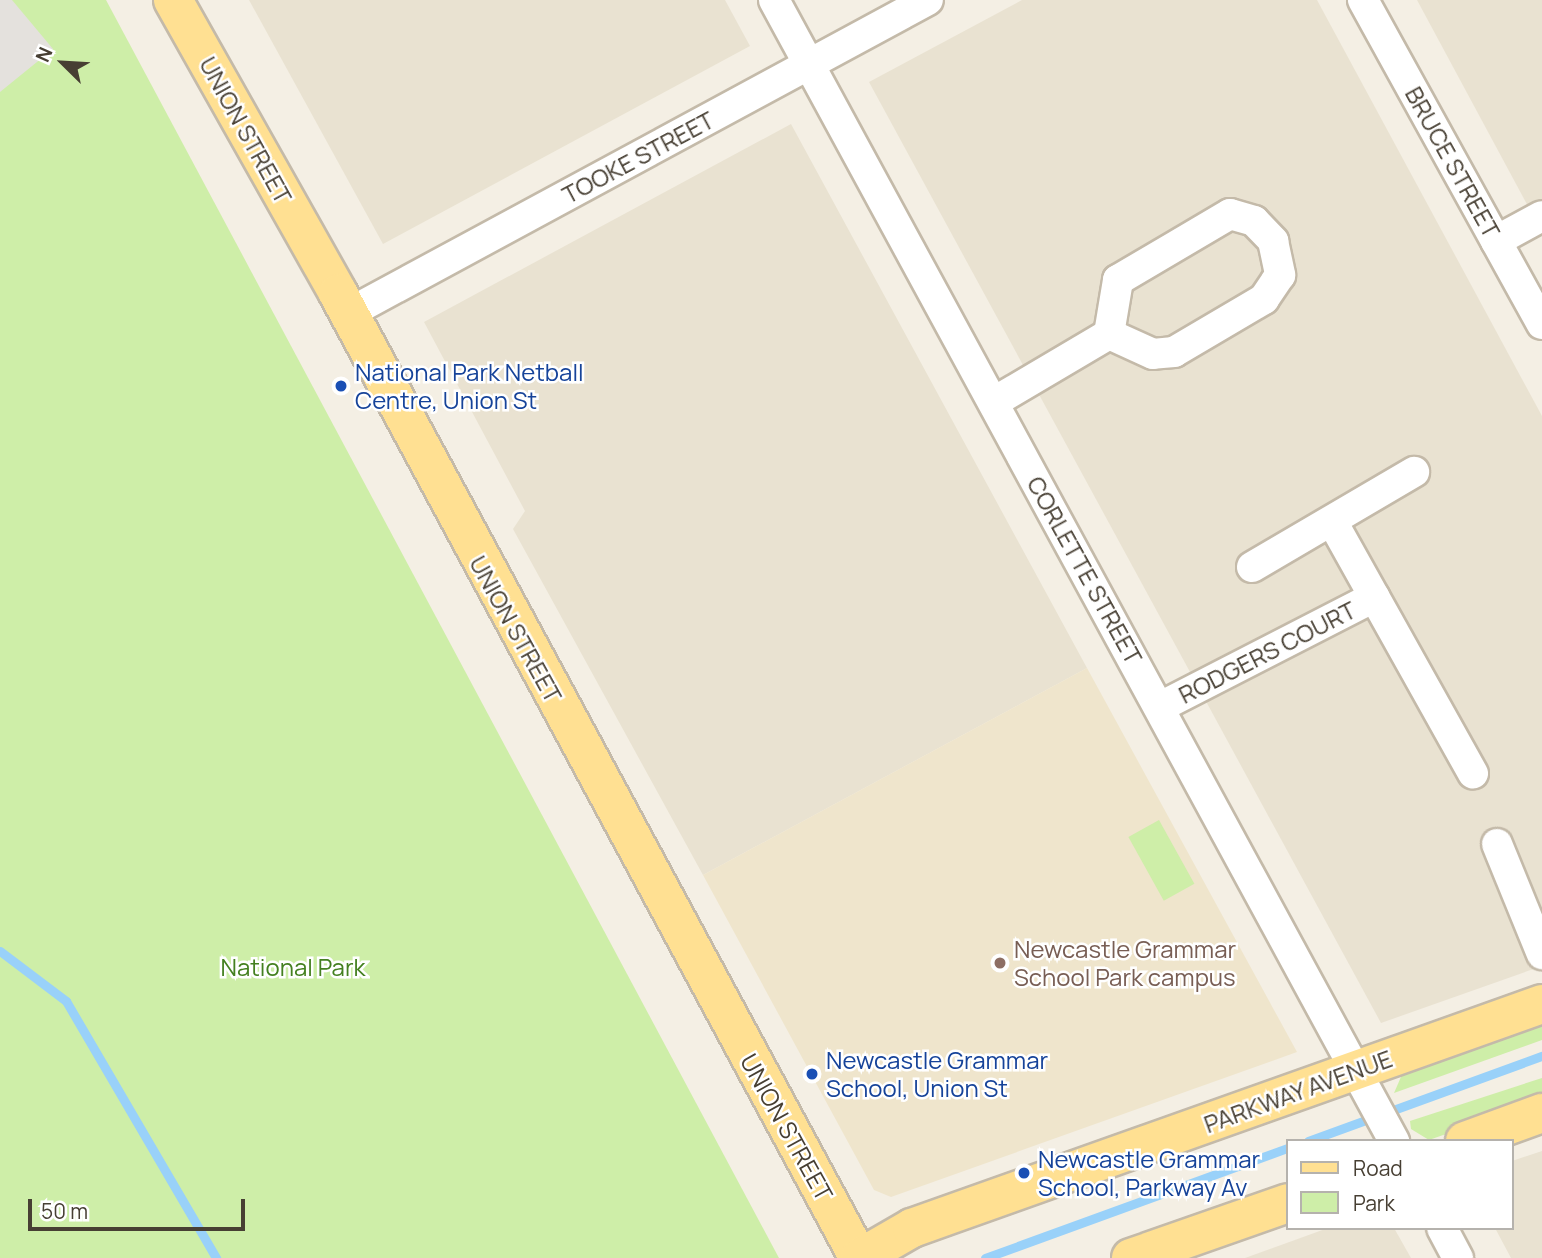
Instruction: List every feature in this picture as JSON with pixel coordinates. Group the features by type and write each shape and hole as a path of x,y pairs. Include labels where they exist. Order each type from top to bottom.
{"main road":[{"name":"UNION STREET","path":"173,0 349,313 860,1258"},
{"name":"PARKWAY AVENUE","path":"860,1258 912,1228 1542,1004"},
{"path":"1470,1139 1542,1113"},
{"path":"1130,1258 1286,1204"}],"street":[{"name":"CORLETTE STREET","path":"774,0 1393,1139"},
{"name":"TOOKE STREET","path":"349,313 928,0"},
{"name":"BRUCE STREET","path":"1363,0 1542,324"},
{"path":"1230,214 1254,221 1273,241 1280,275 1264,299 1174,352 1153,354 1109,334 1118,279 1230,214"},
{"path":"1496,241 1542,216"},
{"path":"994,402 1109,334"},
{"path":"1252,567 1333,523 1415,472"},
{"name":"RODGERS COURT","path":"1333,523 1473,774"},
{"name":"RODGERS COURT","path":"1160,707 1374,597"},
{"path":"1497,844 1542,954"},
{"path":"1443,1230 1458,1258"}],"shaded area":[{"path":"0,0 12,0 53,49 0,92"},
{"path":"249,0 725,0 750,46 383,244"},
{"path":"1022,0 1317,0 1542,416 1542,966 1381,1023 869,82"},
{"path":"1417,0 1542,0 1542,201 1529,208"},
{"path":"791,124 1087,668 703,875 513,529 525,511 424,322"},
{"name":"Newcastle Grammar School Park campus","path":"1087,668 1297,1052 891,1197 874,1190 703,875"},
{"path":"1542,1151 1542,1258 1511,1258 1496,1230 1514,1230 1514,1160"},
{"path":"1322,1230 1395,1230 1411,1258 1245,1258"}],"green space":[{"name":"National Park","path":"0,0 106,0 779,1258 0,1258"},
{"path":"1159,820 1194,884 1164,901 1128,837"},
{"path":"1542,1020 1542,1040 1394,1093 1404,1070"},
{"path":"1542,1078 1542,1100 1432,1139 1411,1129 1410,1121"}],"waterway":[{"path":"0,951 66,1001 216,1258"},
{"path":"1314,1139 1542,1056"},
{"path":"985,1258 1286,1149"}],"place":[{"name":"National Park Netball Centre, Union St","path":"341,386"},
{"name":"Newcastle Grammar School Park campus","path":"1000,963"},
{"name":"Newcastle Grammar School, Union St","path":"812,1074"},
{"name":"Newcastle Grammar School, Parkway Av","path":"1024,1173"}]}
